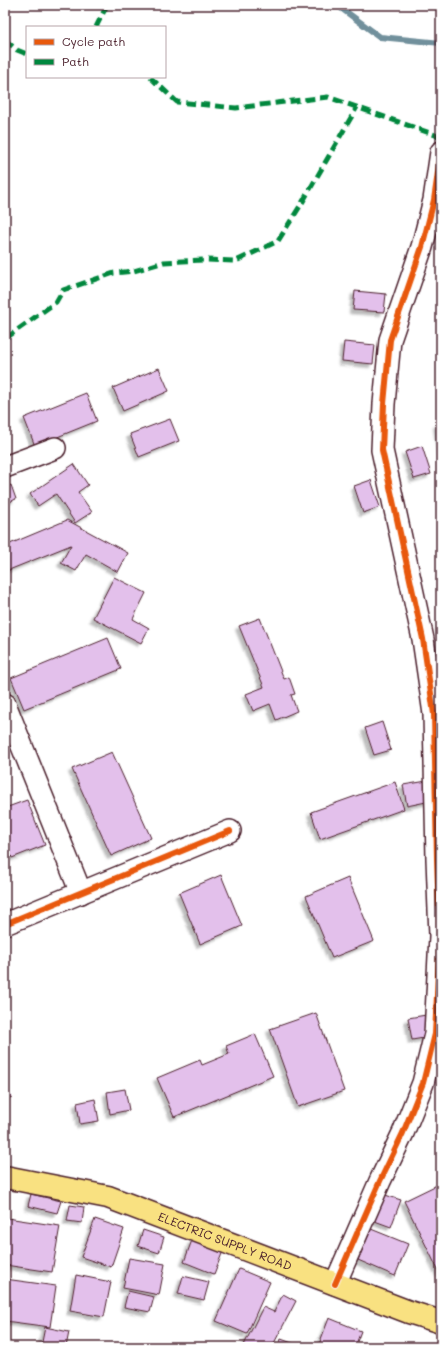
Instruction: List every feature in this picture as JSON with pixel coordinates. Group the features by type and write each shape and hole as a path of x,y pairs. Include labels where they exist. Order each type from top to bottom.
{"main road":[{"name":"ELECTRIC SUPPLY ROAD","path":"5,1177 108,1197 409,1312 441,1322"}],"street":[{"path":"335,1284 403,1133 423,1083 435,1034 440,936 434,714 423,639 382,450 384,404 390,340 422,247 434,200 441,152"},
{"path":"5,467 56,448"},
{"path":"5,704 81,893"},
{"path":"5,924 230,831"}],"building":[{"path":"355,291 386,294 384,312 353,310"},
{"path":"344,342 375,345 373,364 342,361"},
{"path":"159,368 169,391 123,411 113,388"},
{"path":"86,393 97,421 35,446 24,418"},
{"path":"170,419 179,441 139,457 130,434"},
{"path":"437,424 441,424 441,451"},
{"path":"422,446 431,474 414,479 405,452"},
{"path":"74,464 88,485 78,492 92,512 75,523 56,494 38,506 30,494"},
{"path":"371,480 380,507 363,513 354,486"},
{"path":"11,485 16,499 5,504 5,487"},
{"path":"67,520 128,553 118,572 86,554 76,571 61,563 71,545 9,570 5,569 5,546"},
{"path":"114,577 146,593 133,619 149,628 141,643 93,618"},
{"path":"260,618 284,679 289,677 295,694 291,695 297,711 276,720 270,704 253,711 246,694 264,687 239,626"},
{"path":"108,638 121,669 24,709 11,678"},
{"path":"382,722 391,750 374,755 365,728"},
{"path":"112,752 151,838 111,856 72,769"},
{"path":"427,781 431,801 407,806 403,785"},
{"path":"395,782 404,809 320,839 311,812"},
{"path":"27,800 45,845 12,858 5,840 5,808"},
{"path":"221,875 242,926 200,944 179,893"},
{"path":"348,878 374,941 332,958 306,896"},
{"path":"316,1013 344,1091 298,1107 270,1029"},
{"path":"426,1015 430,1037 412,1040 408,1018"},
{"path":"255,1034 273,1076 174,1117 157,1078 200,1060 202,1065 229,1054 226,1046"},
{"path":"125,1089 129,1110 110,1114 107,1092"},
{"path":"5,1091 12,1097 5,1100"},
{"path":"95,1099 99,1121 80,1124 77,1103"},
{"path":"441,1183 441,1276 404,1201"},
{"path":"31,1194 61,1201 57,1213 28,1206"},
{"path":"382,1194 401,1200 391,1227 372,1220"},
{"path":"70,1205 84,1207 82,1223 67,1221"},
{"path":"7,1218 60,1226 52,1272 5,1265 5,1234"},
{"path":"95,1219 124,1229 111,1267 81,1257"},
{"path":"371,1229 408,1244 395,1276 358,1260"},
{"path":"143,1230 164,1237 159,1253 138,1246"},
{"path":"192,1240 223,1251 214,1274 184,1262"},
{"path":"129,1258 165,1264 159,1295 123,1288"},
{"path":"239,1269 270,1282 247,1334 216,1321"},
{"path":"76,1275 111,1282 104,1317 70,1311"},
{"path":"183,1276 209,1282 204,1300 178,1294"},
{"path":"5,1279 56,1286 50,1327 5,1321"},
{"path":"128,1291 154,1297 150,1312 124,1307"},
{"path":"283,1294 296,1301 272,1347 243,1347 263,1307 274,1312"},
{"path":"329,1318 361,1331 355,1347 318,1347"},
{"path":"45,1327 69,1332 66,1347 41,1347"},
{"path":"281,1339 295,1344 294,1347 278,1347"}],"waterway":[{"path":"337,5 380,37 441,43"}],"marked path":[{"path":"96,26 107,5"},
{"path":"5,40 17,50 26,54"},
{"path":"151,78 177,102 236,108 328,97 441,137"},
{"path":"5,336 9,336 56,302 63,290 114,273 134,271 164,262 205,260 236,261 278,241 302,203 357,107"}],"cycle path":[{"path":"335,1284 380,1181 403,1133 423,1083 435,1034 440,936 434,714 423,639 382,450 384,404 390,340 422,247 434,200 441,152"},
{"path":"5,924 230,831"}]}
